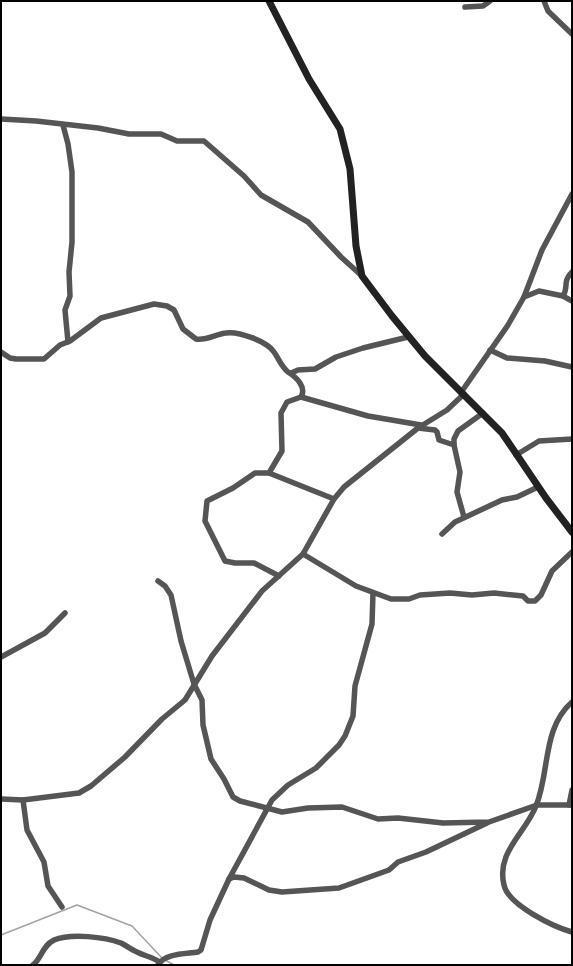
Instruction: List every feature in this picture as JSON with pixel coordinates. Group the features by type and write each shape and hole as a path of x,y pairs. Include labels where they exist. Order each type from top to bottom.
{"street":[{"path":"269,1 309,79 340,129 350,169 356,246 362,276"},
{"path":"465,7 483,6 490,1"},
{"path":"544,1 548,11 572,34"},
{"path":"1,119 36,121 98,128 129,134 161,134 177,141 206,142 244,176 261,195 308,222 341,257 362,276 408,337 502,433 538,487 571,528"},
{"path":"63,125 68,144 72,172 72,242 69,272 70,296 65,310 68,342"},
{"path":"2,798 23,800 74,794 91,786 185,700 212,656 262,591 303,554 334,499 344,487 419,426 447,410 463,393 490,350 508,325 524,297 542,250 572,194"},
{"path":"563,296 565,292 565,281 572,272"},
{"path":"524,297 539,291 563,296 572,301"},
{"path":"1,352 16,359 44,359 60,345 68,342 104,316 150,304 159,304 176,312 183,329 196,339 227,333 235,333 262,342 271,348 281,365 302,386 301,397"},
{"path":"290,373 298,370 315,368 363,348 408,337"},
{"path":"490,350 507,358 545,361 572,367"},
{"path":"269,473 282,452 281,413 287,402 301,397 363,415 435,430 439,440 454,445"},
{"path":"464,517 457,492 460,472 454,445 458,431 483,413"},
{"path":"516,455 539,441 572,439"},
{"path":"278,576 254,563 235,563 225,561 205,521 206,504 209,499 234,488 255,473 269,473 334,499"},
{"path":"442,534 453,523 464,517 508,498 517,497 538,487"},
{"path":"303,554 345,580 373,593 384,595 392,599 409,599 420,595 450,593 472,595 497,593 523,596 528,601 535,601 541,595 552,571 572,552"},
{"path":"158,581 168,589 171,595 181,641 194,684 202,700 203,725 213,764 224,779 234,797 246,804 268,807 286,812 308,808 342,807 369,817 383,819 398,818 443,823 489,822"},
{"path":"33,965 47,945 54,940 73,937 104,938 152,957 159,964 175,955 198,952 201,950 210,920 229,879 268,807 278,793 316,768 339,746 346,736 353,716 355,686 372,624 373,593"},
{"path":"1,657 45,633 65,612"},
{"path":"572,702 565,708 552,734 537,805 524,830 506,855 502,871 504,886 513,899 532,914 572,932"},
{"path":"229,879 234,877 244,878 269,890 282,892 296,893 339,888 389,870 398,862 426,852 489,822 537,805 570,805 572,790"},
{"path":"23,800 27,830 44,862 48,886 62,907"}],"waterway":[{"path":"1,935 77,905 132,926 162,958"},
{"path":"165,960 174,965"}]}
